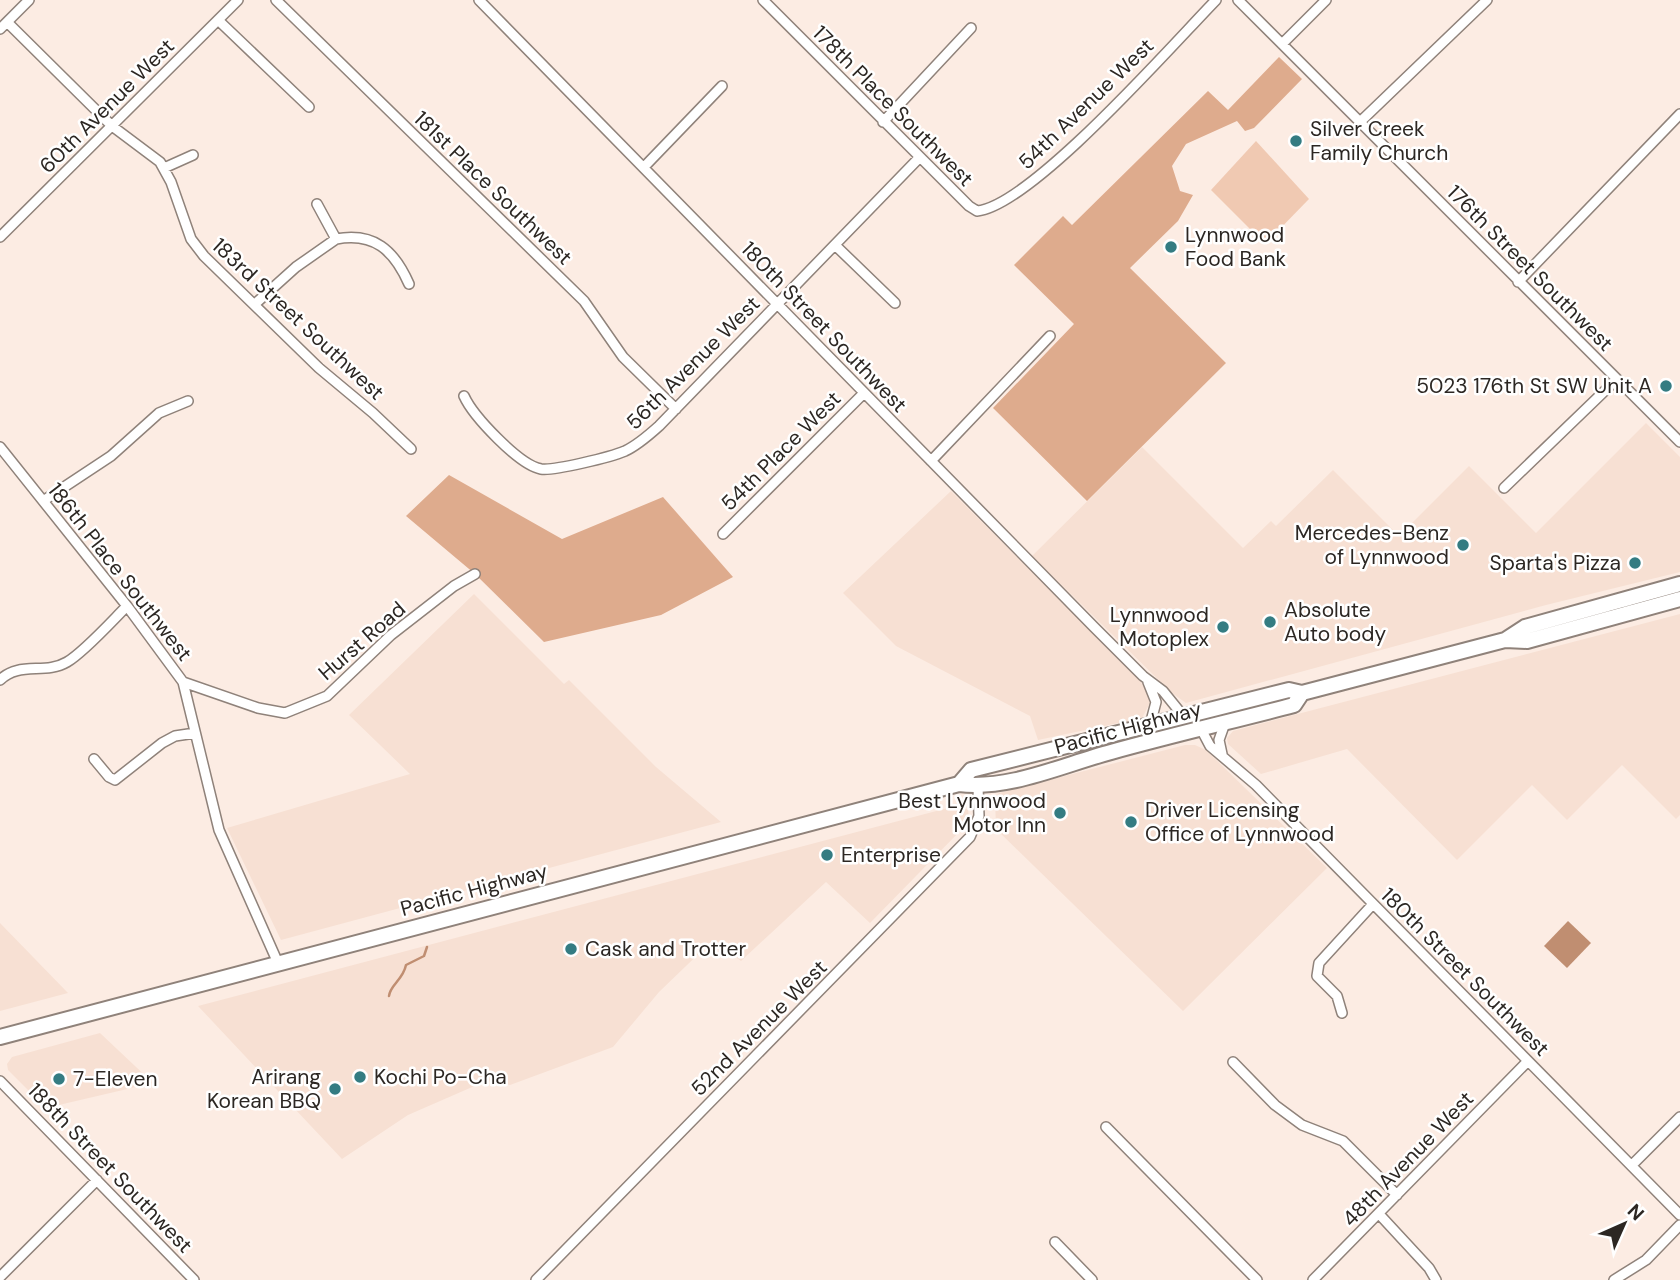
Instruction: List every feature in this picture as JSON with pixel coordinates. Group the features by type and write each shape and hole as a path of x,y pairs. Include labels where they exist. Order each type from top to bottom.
{"highway":[{"name":"Pacific Highway","path":"1505,640 1525,627 1680,584"},
{"name":"Pacific Highway","path":"959,785 971,770 1289,690 1302,694 1505,640 1527,641 1680,599"},
{"path":"1550,635 1559,625 1591,616 1604,606"},
{"name":"Pacific Highway","path":"0,1037 959,785 978,787 1036,775 1117,750 1294,705 1302,694"},
{"path":"1201,729 1208,719 1222,714 1238,703"},
{"path":"1117,750 1140,736 1175,725 1184,716"},
{"path":"978,787 1003,762"}],"street":[{"path":"4,26 29,0"},
{"name":"60th Avenue West","path":"0,237 238,0"},
{"name":"181st Place Southwest","path":"276,0 584,301 623,357 676,408"},
{"name":"180th Street Southwest","path":"479,0 930,461 1146,678 1163,691 1184,716"},
{"name":"178th Place Southwest","path":"763,0 969,206"},
{"name":"54th Avenue West","path":"969,206 977,211 987,210 1043,173 1097,122 1216,0"},
{"name":"176th Street Southwest","path":"1238,0 1680,442"},
{"path":"1282,44 1326,0"},
{"path":"1361,121 1487,0"},
{"path":"218,20 309,107"},
{"name":"183rd Street Southwest","path":"4,26 111,126 153,155 164,168 191,239 204,256 319,368 411,449"},
{"path":"883,122 971,28"},
{"path":"645,167 722,86"},
{"path":"1518,282 1680,114"},
{"path":"164,168 193,155"},
{"name":"56th Avenue West","path":"464,396 470,409 523,461 542,469 625,451 649,435 919,158"},
{"path":"317,204 336,239"},
{"path":"255,304 296,267 336,239 351,236 366,237 375,242 399,263 409,284"},
{"path":"836,246 895,303"},
{"path":"930,461 1050,336"},
{"path":"1504,488 1616,379"},
{"name":"54th Place West","path":"723,534 864,393"},
{"path":"43,501 111,456 159,413 188,401"},
{"name":"186th Place Southwest","path":"0,447 127,606 183,682 219,830 278,963"},
{"name":"Hurst Road","path":"183,682 258,708 285,713 327,696 391,635 454,586 475,574"},
{"path":"0,680 21,668 53,668 68,662 127,606"},
{"path":"1146,678 1156,702 1150,725"},
{"path":"1223,755 1219,746 1225,723"},
{"name":"180th Street Southwest","path":"1201,729 1208,742 1256,785 1680,1215"},
{"path":"94,759 115,780 162,743 176,736 194,733"},
{"name":"52nd Avenue West","path":"536,1280 970,837 979,816 978,787"},
{"path":"1342,1013 1337,996 1317,976 1319,962 1373,904"},
{"name":"48th Avenue West","path":"1313,1280 1528,1061"},
{"path":"1233,1062 1275,1105 1302,1125 1343,1141 1397,1195"},
{"name":"188th Street Southwest","path":"0,1081 194,1280"},
{"path":"1632,1165 1680,1117"},
{"path":"1107,1127 1257,1280"},
{"path":"1,1279 97,1180"},
{"path":"1379,1214 1429,1268 1436,1280"},
{"path":"1615,1280 1646,1260 1680,1225"},
{"path":"1055,1242 1092,1280"}],"shaded area":[{"path":"1279,57 1302,79 1254,128 1245,131 1237,121 1186,144 1172,166 1180,191 1193,195 1178,221 1130,268 1226,363 1087,501 993,408 1074,324 1014,265 1063,216 1072,225 1208,91 1228,110"},
{"path":"1256,141 1309,199 1265,244 1211,190"},
{"path":"1646,423 1680,457 1680,572 1546,605 1186,703 1172,693 1032,556 1142,447 1243,548 1271,521 1276,526 1333,470 1399,536 1469,466 1536,533"},
{"path":"449,475 562,539 663,497 733,577 661,615 544,642 475,574 406,516"},
{"path":"951,491 1139,679 1150,703 1142,718 1038,740 1030,716 896,646 843,593"},
{"path":"474,594 564,684 569,680 656,767 721,822 281,940 227,828 410,774 349,715"},
{"path":"1680,614 1680,815 1676,819 1622,765 1567,820 1532,785 1457,860 1347,749 1261,774 1228,744 1227,738 1233,731"},
{"path":"1185,745 1195,745 1206,750 1327,868 1183,1011 996,829 995,798 999,793"},
{"path":"959,805 968,810 969,818 964,827 870,923 826,882 741,961 713,940 659,992 613,1047 510,1085 486,1081 408,1115 342,1159 198,1006"},
{"path":"1568,921 1591,943 1567,968 1544,946"},
{"path":"0,923 68,993 0,1011"},
{"path":"100,1033 153,1083 46,1108 8,1070 7,1064 12,1057"}],"waterway":[{"path":"389,996 406,965 424,956 427,947"}],"place":[{"name":"Silver Creek Family Church","path":"1296,141"},
{"name":"Lynnwood Food Bank","path":"1171,247"},
{"name":"5023 176th St SW Unit A","path":"1666,386"},
{"name":"Mercedes-Benz of Lynnwood","path":"1463,545"},
{"name":"Sparta's Pizza","path":"1635,563"},
{"name":"Absolute Auto body","path":"1270,622"},
{"name":"Lynnwood Motoplex","path":"1223,627"},
{"name":"Best Lynnwood Motor Inn","path":"1060,813"},
{"name":"Driver Licensing Office of Lynnwood","path":"1131,822"},
{"name":"Enterprise","path":"827,855"},
{"name":"Cask and Trotter","path":"571,949"},
{"name":"Kochi Po-Cha","path":"360,1077"},
{"name":"7-Eleven","path":"59,1079"},
{"name":"Arirang Korean BBQ","path":"335,1089"}]}
